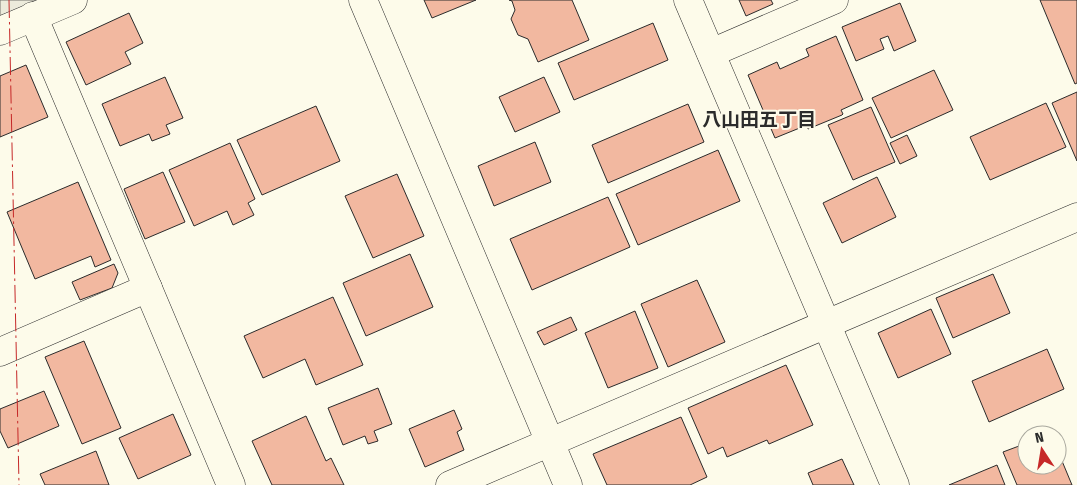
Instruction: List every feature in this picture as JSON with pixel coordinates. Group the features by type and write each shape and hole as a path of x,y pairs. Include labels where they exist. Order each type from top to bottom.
{"street":[{"path":"0,30 73,0"},
{"path":"363,0 568,485"},
{"path":"688,0 895,485"},
{"path":"711,53 834,0"},
{"path":"33,16 231,485"},
{"path":"450,485 1077,217"},
{"path":"0,352 148,288"}],"shaded area":[{"path":"0,0 39,0 0,16"}],"building":[{"path":"424,0 476,0 432,18"},
{"path":"509,0 572,0 589,40 538,62 528,39 518,35 511,19 515,10 512,1"},
{"path":"739,0 771,0 773,4 746,16"},
{"path":"1040,0 1077,0 1077,83 1075,84"},
{"path":"900,3 916,41 894,51 888,36 880,39 884,49 856,61 842,27"},
{"path":"129,13 143,43 125,52 131,64 86,85 66,42"},
{"path":"653,23 668,60 574,100 558,63"},
{"path":"836,36 863,100 841,110 842,115 808,129 807,125 775,138 748,75 777,62 780,69 809,56 806,49"},
{"path":"26,65 48,117 0,137 0,76"},
{"path":"934,70 953,110 891,138 872,98"},
{"path":"165,77 183,118 166,125 170,134 152,141 149,134 120,146 102,104"},
{"path":"544,77 560,112 515,132 499,97"},
{"path":"1077,92 1077,161 1052,103"},
{"path":"1046,103 1066,147 990,180 970,137"},
{"path":"688,104 704,142 608,183 592,145"},
{"path":"316,106 340,161 262,195 237,140"},
{"path":"871,107 895,162 853,180 828,125"},
{"path":"907,135 917,156 900,164 890,143"},
{"path":"535,142 551,182 494,206 478,166"},
{"path":"230,143 255,199 248,203 254,215 233,225 227,211 194,226 169,170"},
{"path":"718,150 740,201 638,245 616,194"},
{"path":"163,172 185,222 145,239 124,189"},
{"path":"397,174 424,236 373,258 345,196"},
{"path":"877,177 896,217 842,243 823,203"},
{"path":"78,182 111,260 95,267 91,256 35,279 7,212"},
{"path":"608,197 630,247 532,290 510,239"},
{"path":"410,254 433,307 366,336 343,283"},
{"path":"114,264 118,273 112,288 80,300 72,282"},
{"path":"993,274 1010,313 953,338 936,298"},
{"path":"697,280 725,342 668,367 641,304"},
{"path":"333,297 363,365 316,385 305,359 263,378 244,336"},
{"path":"931,309 951,354 898,378 878,333"},
{"path":"635,311 658,368 608,388 585,333"},
{"path":"571,317 577,330 544,345 537,332"},
{"path":"84,341 121,428 82,444 45,357"},
{"path":"1047,349 1064,389 989,422 972,381"},
{"path":"786,365 813,425 769,444 767,440 727,457 723,447 708,454 688,408"},
{"path":"378,388 392,424 374,431 378,441 368,444 365,436 343,445 328,408"},
{"path":"44,391 59,426 8,448 0,431 0,409"},
{"path":"454,410 462,429 457,432 464,450 425,467 409,429"},
{"path":"173,414 191,455 138,479 119,438"},
{"path":"306,416 326,461 331,458 344,485 272,485 252,441"},
{"path":"681,417 707,477 690,485 607,485 593,454"},
{"path":"1017,447 1017,475 1067,475 1067,473 1072,485 1017,485 1003,452"},
{"path":"96,451 109,485 45,485 40,474"},
{"path":"842,459 854,485 813,485 808,473"},
{"path":"997,465 1005,485 949,485"}],"power":[{"path":"9,0 19,485"}],"district":[{"name":"八山田五丁目","path":"759,119"}]}
